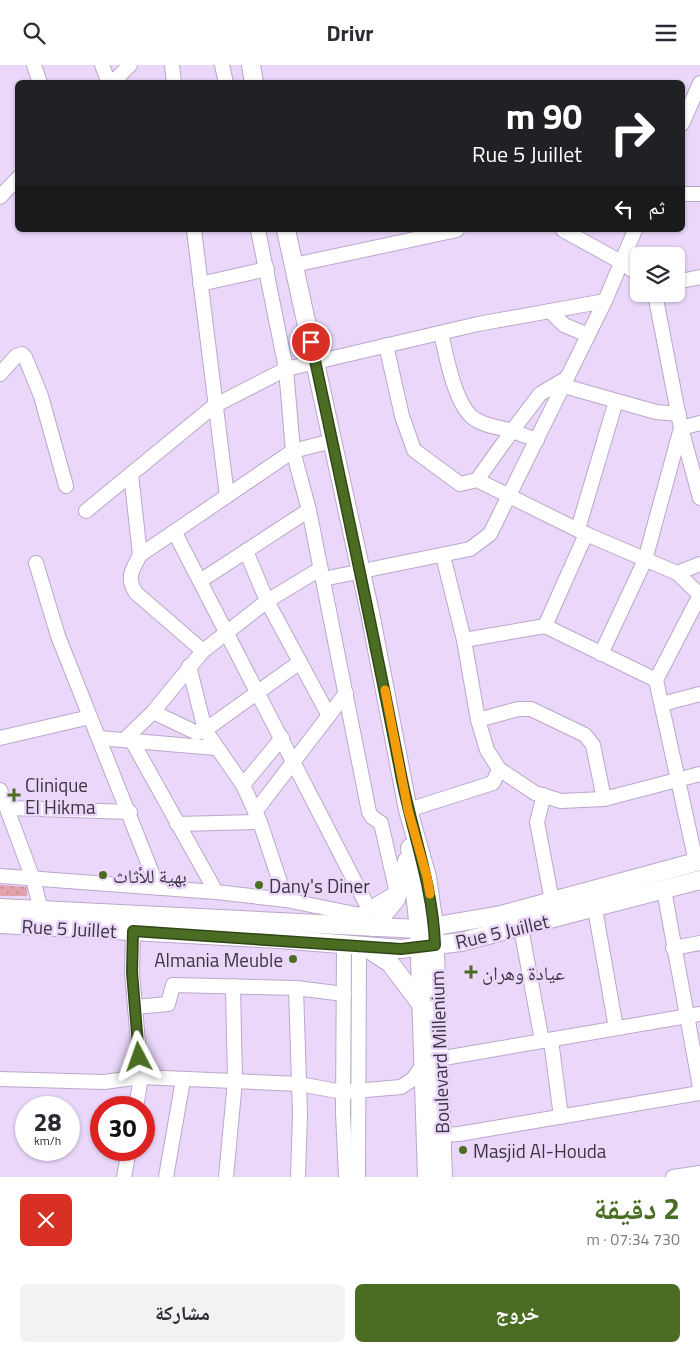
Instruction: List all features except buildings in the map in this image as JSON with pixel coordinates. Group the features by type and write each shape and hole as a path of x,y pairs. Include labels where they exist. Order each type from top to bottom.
{"main road":[{"path":"251,65 254,80"},
{"name":"Boulevard Millenium","path":"286,232 361,571 408,810 427,877 431,1062 427,1177"},
{"name":"Boulevard Millenium","path":"408,810 410,848 427,928"},
{"path":"366,920 396,899 410,848"},
{"name":"Rue 5 Juillet","path":"0,908 366,920 427,928 501,915 697,856"},
{"name":"Rue 5 Juillet","path":"0,923 401,949 461,942 700,881"},
{"path":"355,946 390,963 421,1004"},
{"name":"Boulevard Millenium","path":"428,946 421,1004 442,1135 443,1177"}],"street":[{"path":"34,65 39,80"},
{"path":"102,65 109,80"},
{"path":"113,80 130,65"},
{"path":"172,65 174,80"},
{"path":"222,65 225,80"},
{"path":"685,117 700,83"},
{"path":"1,191 15,180"},
{"path":"685,194 700,194"},
{"path":"194,232 214,406 227,496"},
{"path":"258,232 286,369 293,451 309,511 369,812 381,823 396,889 366,920"},
{"path":"568,232 630,268"},
{"path":"128,741 203,651 228,634 267,601 321,574 361,571 442,556 470,549 490,534 605,301 635,232"},
{"path":"294,265 430,233"},
{"path":"200,284 267,269"},
{"path":"685,280 700,277"},
{"path":"86,511 214,406 286,369 440,333 605,301"},
{"path":"657,302 680,421 700,498"},
{"path":"550,311 564,325 588,335"},
{"path":"440,333 452,381 471,416 481,422 537,440"},
{"path":"386,345 402,416 414,450 460,485 477,480 540,395 566,382 616,401 680,421 700,423"},
{"path":"0,374 16,356 22,354 25,357 41,397 66,486"},
{"path":"545,626 582,531 616,401"},
{"path":"601,653 645,560 680,421"},
{"path":"203,651 136,593 130,585 131,570 140,555 293,451 332,441"},
{"path":"131,474 140,555"},
{"path":"477,480 509,498 677,573 700,595 656,680 697,856"},
{"path":"200,581 309,511"},
{"path":"175,533 294,762 366,920"},
{"path":"246,551 267,601 329,716"},
{"path":"442,556 464,640 478,720 487,750 499,769 535,793 561,801 604,799 700,774"},
{"path":"36,563 58,636 130,812 158,888"},
{"path":"677,573 700,564"},
{"path":"464,640 545,626 656,680"},
{"path":"153,711 194,733 205,730 259,694 300,662"},
{"path":"190,666 205,730 215,748 243,785 258,817 286,901"},
{"path":"258,817 294,762 346,693"},
{"path":"662,704 700,694"},
{"path":"478,720 518,709 531,709 585,735 593,745 604,799"},
{"path":"0,739 90,717"},
{"path":"99,738 215,748"},
{"path":"243,785 282,738"},
{"path":"128,741 216,892"},
{"path":"408,810 493,783 499,769"},
{"path":"0,790 33,879 41,910"},
{"path":"544,795 538,823 552,901"},
{"path":"8,808 130,812"},
{"path":"177,824 258,817"},
{"path":"0,876 216,892 286,901 366,920"},
{"path":"664,890 673,948 700,1087"},
{"path":"595,909 616,1028"},
{"path":"521,928 561,1117"},
{"path":"133,931 132,972 141,1077 138,1096"},
{"path":"673,948 700,943"},
{"path":"346,1177 343,1092 344,994 355,946"},
{"path":"355,946 358,1177"},
{"path":"135,1007 168,1005 173,985 296,988 344,994"},
{"path":"226,1177 235,1081 233,986"},
{"path":"296,988 300,1113 298,1177"},
{"path":"0,1079 104,1082 141,1077 299,1084 343,1092 401,1087 431,1062 700,1014"},
{"path":"166,1177 182,1080"},
{"path":"442,1135 700,1093"},
{"path":"124,1177 127,1161"},
{"path":"673,1177 700,1173"}],"shaded area":[{"path":"0,885 27,887 27,896 0,896"}],"slow traffic":[{"path":"385,690 408,810 430,894"}],"place":[{"name":"Clinique El Hikma","path":"14,795"},
{"name":"بهية للأثاث","path":"103,875"},
{"name":"Dany's Diner","path":"259,885"},
{"name":"Almania Meuble","path":"293,959"},
{"name":"عيادة وهران","path":"471,972"},
{"name":"Masjid Al-Houda","path":"463,1150"}],"route":[{"path":"139,1057 132,972 133,931 279,939 401,949 435,945 427,877 408,810 370,613 311,342"}]}
